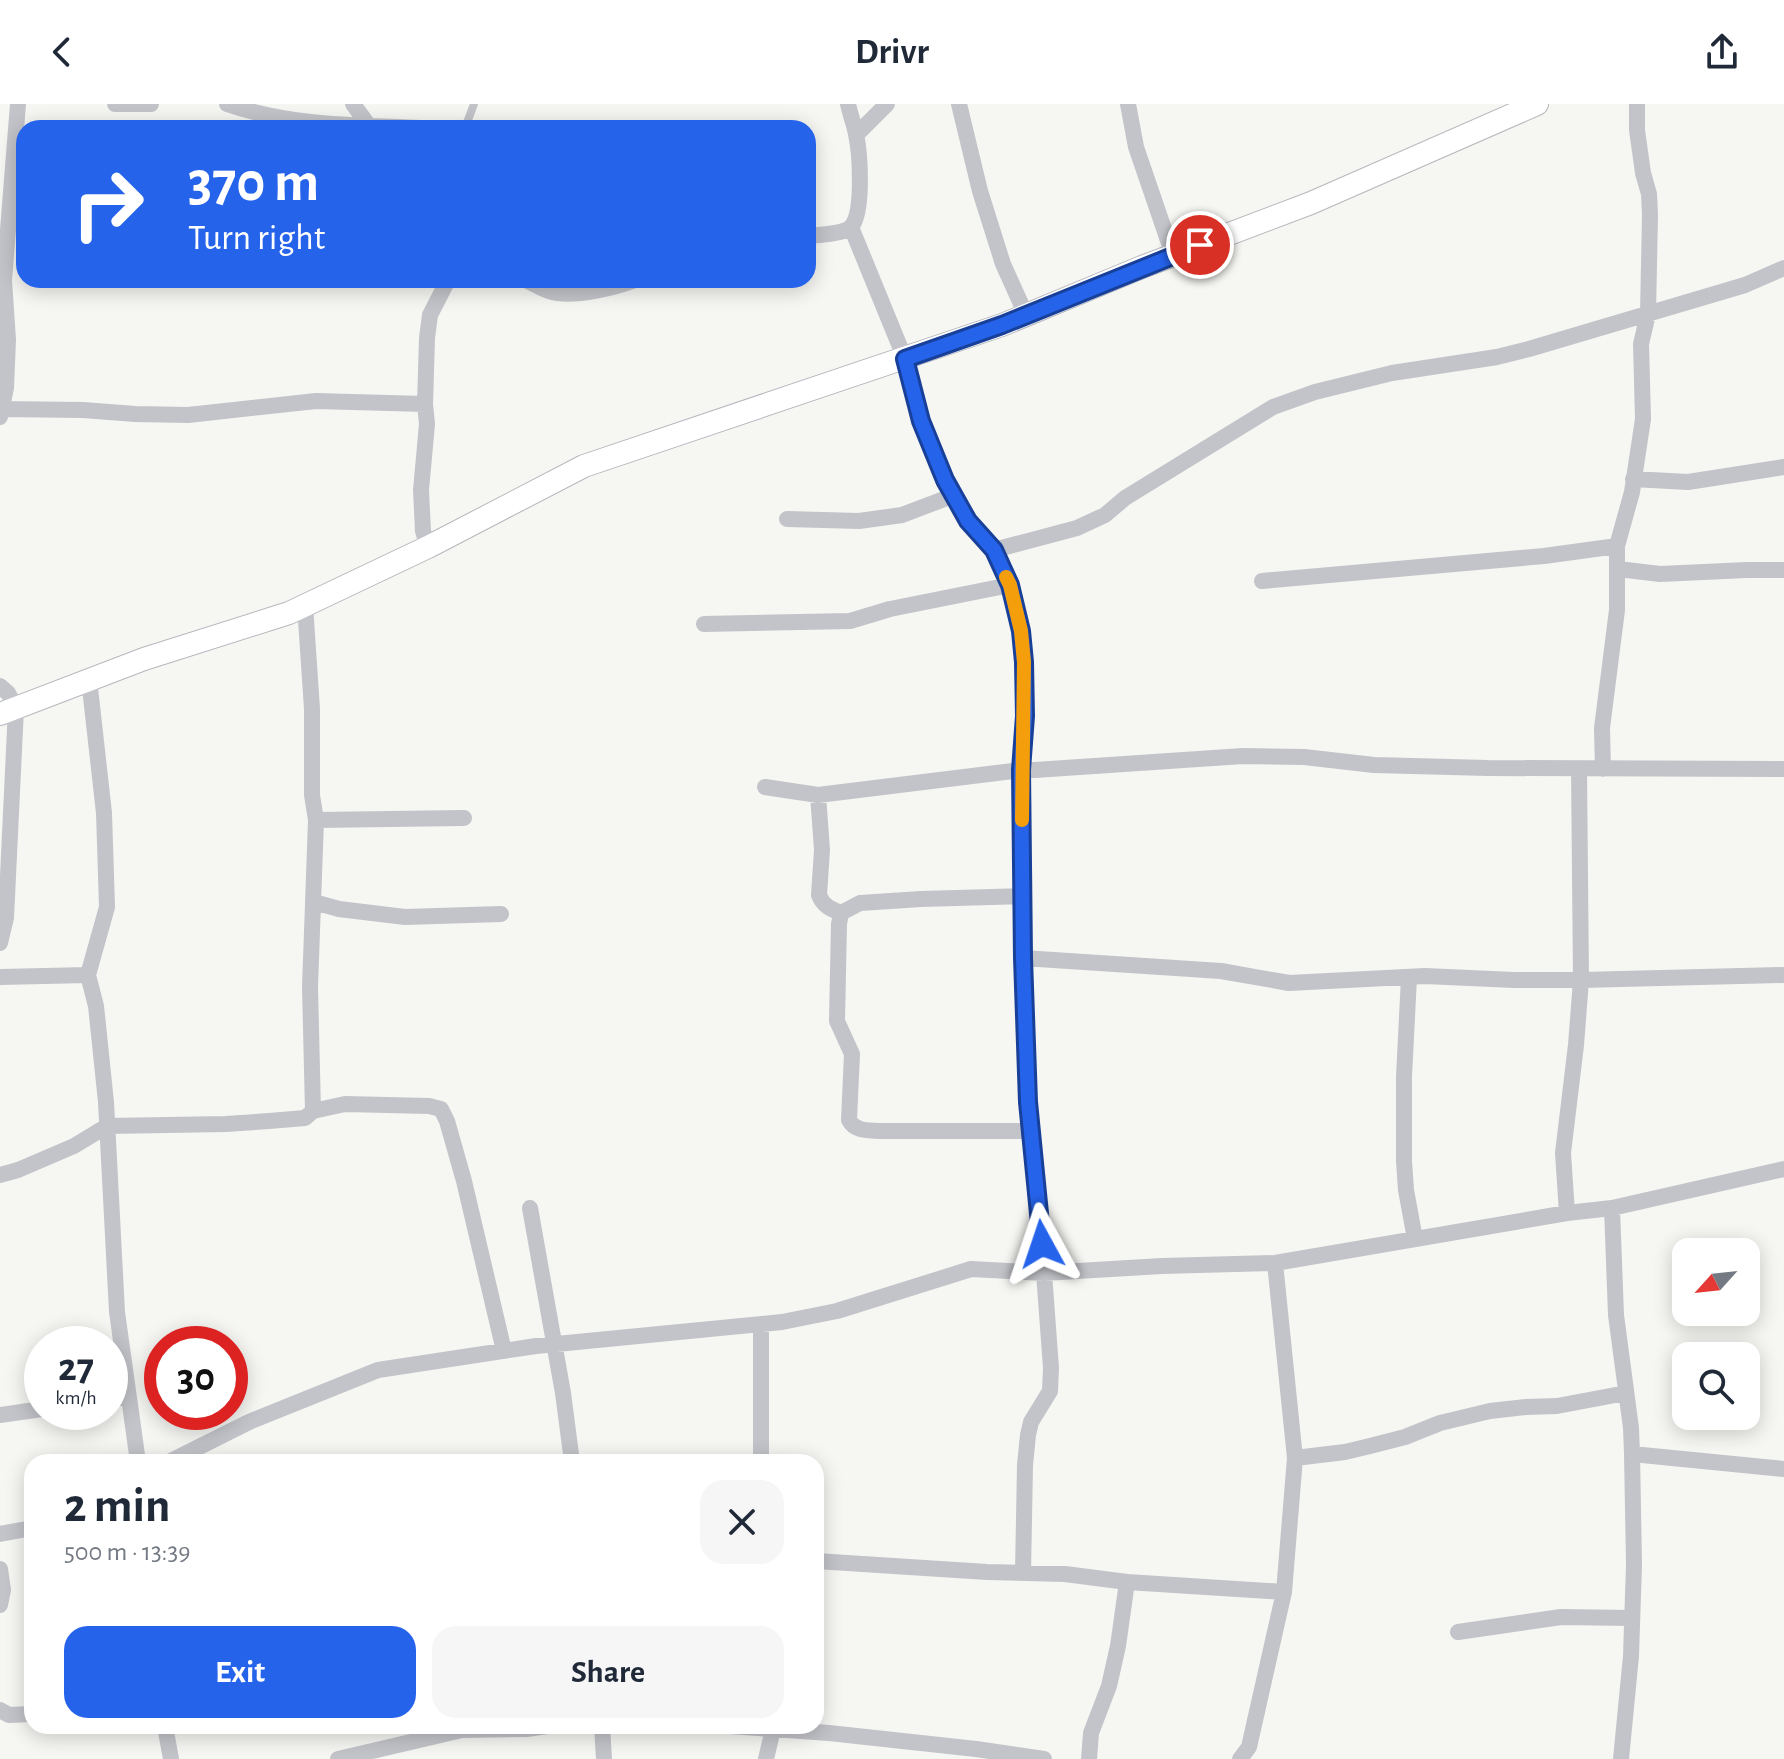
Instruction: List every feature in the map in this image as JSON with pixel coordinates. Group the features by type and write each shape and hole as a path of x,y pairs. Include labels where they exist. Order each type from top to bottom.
{"street":[{"path":"115,104 151,104"},
{"path":"227,104 290,120"},
{"path":"816,235 845,230 851,227 854,220 860,190 856,135 848,104"},
{"path":"856,135 887,104"},
{"path":"959,104 980,191 1003,264 1026,315"},
{"path":"1128,104 1136,147 1173,255"},
{"path":"8,711 89,679 289,613 428,547 584,466 1002,325 1311,203 1537,104"},
{"path":"1603,769 1602,728 1617,610 1617,546 1632,492 1643,419 1641,344 1648,314 1649,194 1637,130 1637,104"},
{"path":"16,135 4,280 8,362 1,412 83,410 188,415 316,401 425,404"},
{"path":"851,227 905,359 921,421 952,496 968,521 994,550 1010,585 1021,631 1025,716 1021,770 1023,958 1028,1102 1050,1356 1050,1391 1031,1422 1028,1435 1023,1573"},
{"path":"994,550 1077,528 1105,515 1125,498 1273,407 1315,392 1392,373 1529,349 1745,285 1784,268"},
{"path":"428,547 423,531 421,490 427,424 426,361 430,315 444,288"},
{"path":"544,288 555,293 567,293 607,288"},
{"path":"1633,479 1688,482 1784,467"},
{"path":"787,519 859,521 902,515 952,496"},
{"path":"1262,581 1544,556 1617,546"},
{"path":"1618,569 1660,574 1784,570"},
{"path":"704,624 850,621 890,609 1010,585"},
{"path":"305,605 312,709 312,795 316,820 310,987 313,1111"},
{"path":"89,679 104,813 107,907 88,975 96,1006 106,1102 119,1326"},
{"path":"0,686 8,693 6,918 0,943"},
{"path":"765,787 818,795 1021,770 1243,756 1304,757 1374,765 1784,769"},
{"path":"1567,1213 1563,1153 1581,980 1579,769"},
{"path":"818,795 822,841 819,895 829,908 841,913"},
{"path":"316,820 464,818"},
{"path":"841,913 860,903 1023,896"},
{"path":"314,902 339,909 405,917 501,914"},
{"path":"841,913 837,1021 852,1054 849,1120 852,1125 861,1130 881,1131 1031,1131"},
{"path":"1023,958 1221,971 1289,983 1425,976 1581,980 1784,975"},
{"path":"0,977 88,975"},
{"path":"1409,977 1404,1161 1415,1239"},
{"path":"0,1175 74,1146 107,1126 226,1124 305,1118 313,1111 345,1104 441,1109 464,1181 504,1351"},
{"path":"185,1454 249,1422 378,1370 553,1345 782,1322 837,1311 971,1269 1044,1273 1275,1263 1612,1208 1784,1169"},
{"path":"530,1208 571,1454"},
{"path":"1612,1208 1616,1315 1631,1428 1634,1564 1631,1656 1621,1759"},
{"path":"1240,1759 1249,1747 1284,1592 1295,1458 1275,1263"},
{"path":"761,1324 761,1454"},
{"path":"1295,1458 1370,1446 1440,1423 1490,1411 1557,1406 1626,1393"},
{"path":"128,1397 137,1454"},
{"path":"0,1415 24,1412"},
{"path":"1632,1454 1784,1469"},
{"path":"0,1534 24,1530"},
{"path":"824,1562 1065,1574 1127,1582 1284,1592"},
{"path":"0,1569 3,1590 0,1605"},
{"path":"1089,1759 1091,1733 1109,1686 1118,1646 1127,1582"},
{"path":"1458,1632 1561,1617 1632,1618"},
{"path":"0,1710 9,1715 24,1714"},
{"path":"824,1733 938,1753 976,1749 1044,1759"},
{"path":"166,1734 171,1759"},
{"path":"338,1759 382,1753 403,1734"},
{"path":"602,1734 604,1759"},
{"path":"766,1759 772,1734"}],"slow traffic":[{"path":"1006,577 1021,631 1024,662 1022,820"}],"route":[{"path":"1042,1244 1028,1102 1023,958 1021,770 1025,716 1021,631 1010,585 994,550 968,521 945,480 921,421 905,359 1002,325 1200,245"}]}
